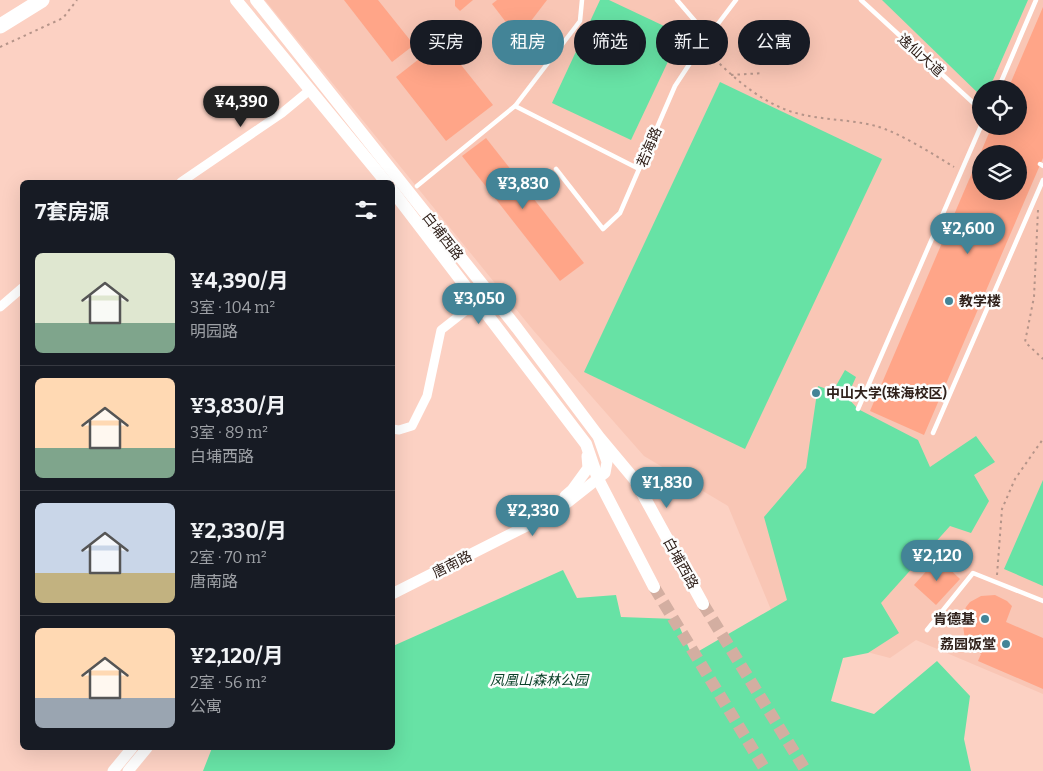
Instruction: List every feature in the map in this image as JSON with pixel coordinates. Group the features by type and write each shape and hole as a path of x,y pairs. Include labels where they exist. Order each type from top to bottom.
{"highway":[{"path":"0,26 42,0"}],"main road":[{"path":"236,0 384,180"},
{"name":"白埔西路","path":"256,0 510,320 599,437 635,480 703,604"},
{"name":"白埔西路","path":"395,194 586,444 598,479 654,587"}],"street":[{"path":"184,180 267,124 311,89"},
{"path":"0,307 20,290"},
{"path":"395,429 412,426 427,396 441,330 478,301"},
{"path":"598,479 605,473 607,462 599,437"},
{"name":"唐南路","path":"395,584 548,508 572,490 588,468 586,444"},
{"name":"唐南路","path":"395,592 558,510 598,479"},
{"path":"113,771 130,750"},
{"path":"128,771 145,750"}],"lane":[{"path":"417,186 515,106 580,21 582,0"},
{"path":"677,0 694,20"},
{"name":"若海路","path":"721,20 736,0"},
{"name":"逸仙大道","path":"861,0 972,102"},
{"path":"1002,80 1036,0"},
{"name":"若海路","path":"556,169 603,229 620,213 675,86 689,65"},
{"path":"515,106 639,169"},
{"path":"858,409 977,135"},
{"path":"933,433 1041,189 1043,180"},
{"path":"927,630 973,573 1043,602"}],"path":[{"path":"0,47 63,18 77,0"},
{"path":"722,65 744,86 782,108 804,115 878,127 930,152 960,171"},
{"path":"731,74 763,73"},
{"path":"1039,207 1034,297 1025,342 1043,359"},
{"path":"997,582 1002,509 1014,479 1043,439"}],"shaded area":[{"name":"中山大学(珠海校区)","path":"265,0 1043,0 1043,694 916,640 890,658 779,629 728,506 644,456 533,330"}],"green space":[{"path":"600,0 609,0 656,22 656,65 666,65 631,140 552,103 574,56 574,65 646,65 646,20 591,20"},
{"path":"882,0 1028,0 993,80 972,80 972,87"},
{"path":"720,82 882,159 745,449 584,372"},
{"name":"凤凰山森林公园","path":"845,370 856,377 847,397 858,409 918,440 930,467 976,436 995,462 974,475 989,501 971,533 950,526 881,603 899,633 868,653 843,658 831,701 874,714 937,661 970,696 964,739 971,771 203,771 211,750 395,750 395,645 563,570 577,598 616,595 621,617 676,619 692,655 787,600 764,517 806,468 818,386 833,391"},
{"path":"1043,480 1043,586 1004,569"}],"building":[{"path":"344,0 378,0 410,40 410,48 392,62"},
{"path":"455,0 473,0 460,11 455,6"},
{"path":"497,0 547,0 532,20 504,20 492,4"},
{"name":"教学楼","path":"1043,7 1043,158 1027,195 1027,145 984,145 988,135 1027,135 1027,80 1012,80"},
{"path":"411,65 461,65 493,105 446,141 396,77"},
{"path":"486,138 584,263 560,281 462,156"},
{"name":"教学楼","path":"972,173 972,200 1025,200 924,435 870,411"},
{"path":"938,558 960,579 936,605 914,585"},
{"name":"荔园饭堂","path":"995,595 1012,606 1006,622 1043,638 1043,689 978,661 981,654 965,640 962,618 966,607 970,602 981,596"}],"tunnel":[{"path":"654,587 766,771"},
{"path":"703,604 806,771"}],"place":[{"name":"教学楼","path":"949,301"},
{"name":"中山大学(珠海校区)","path":"816,393"},
{"name":"肯德基","path":"985,619"},
{"name":"荔园饭堂","path":"1006,644"}]}
